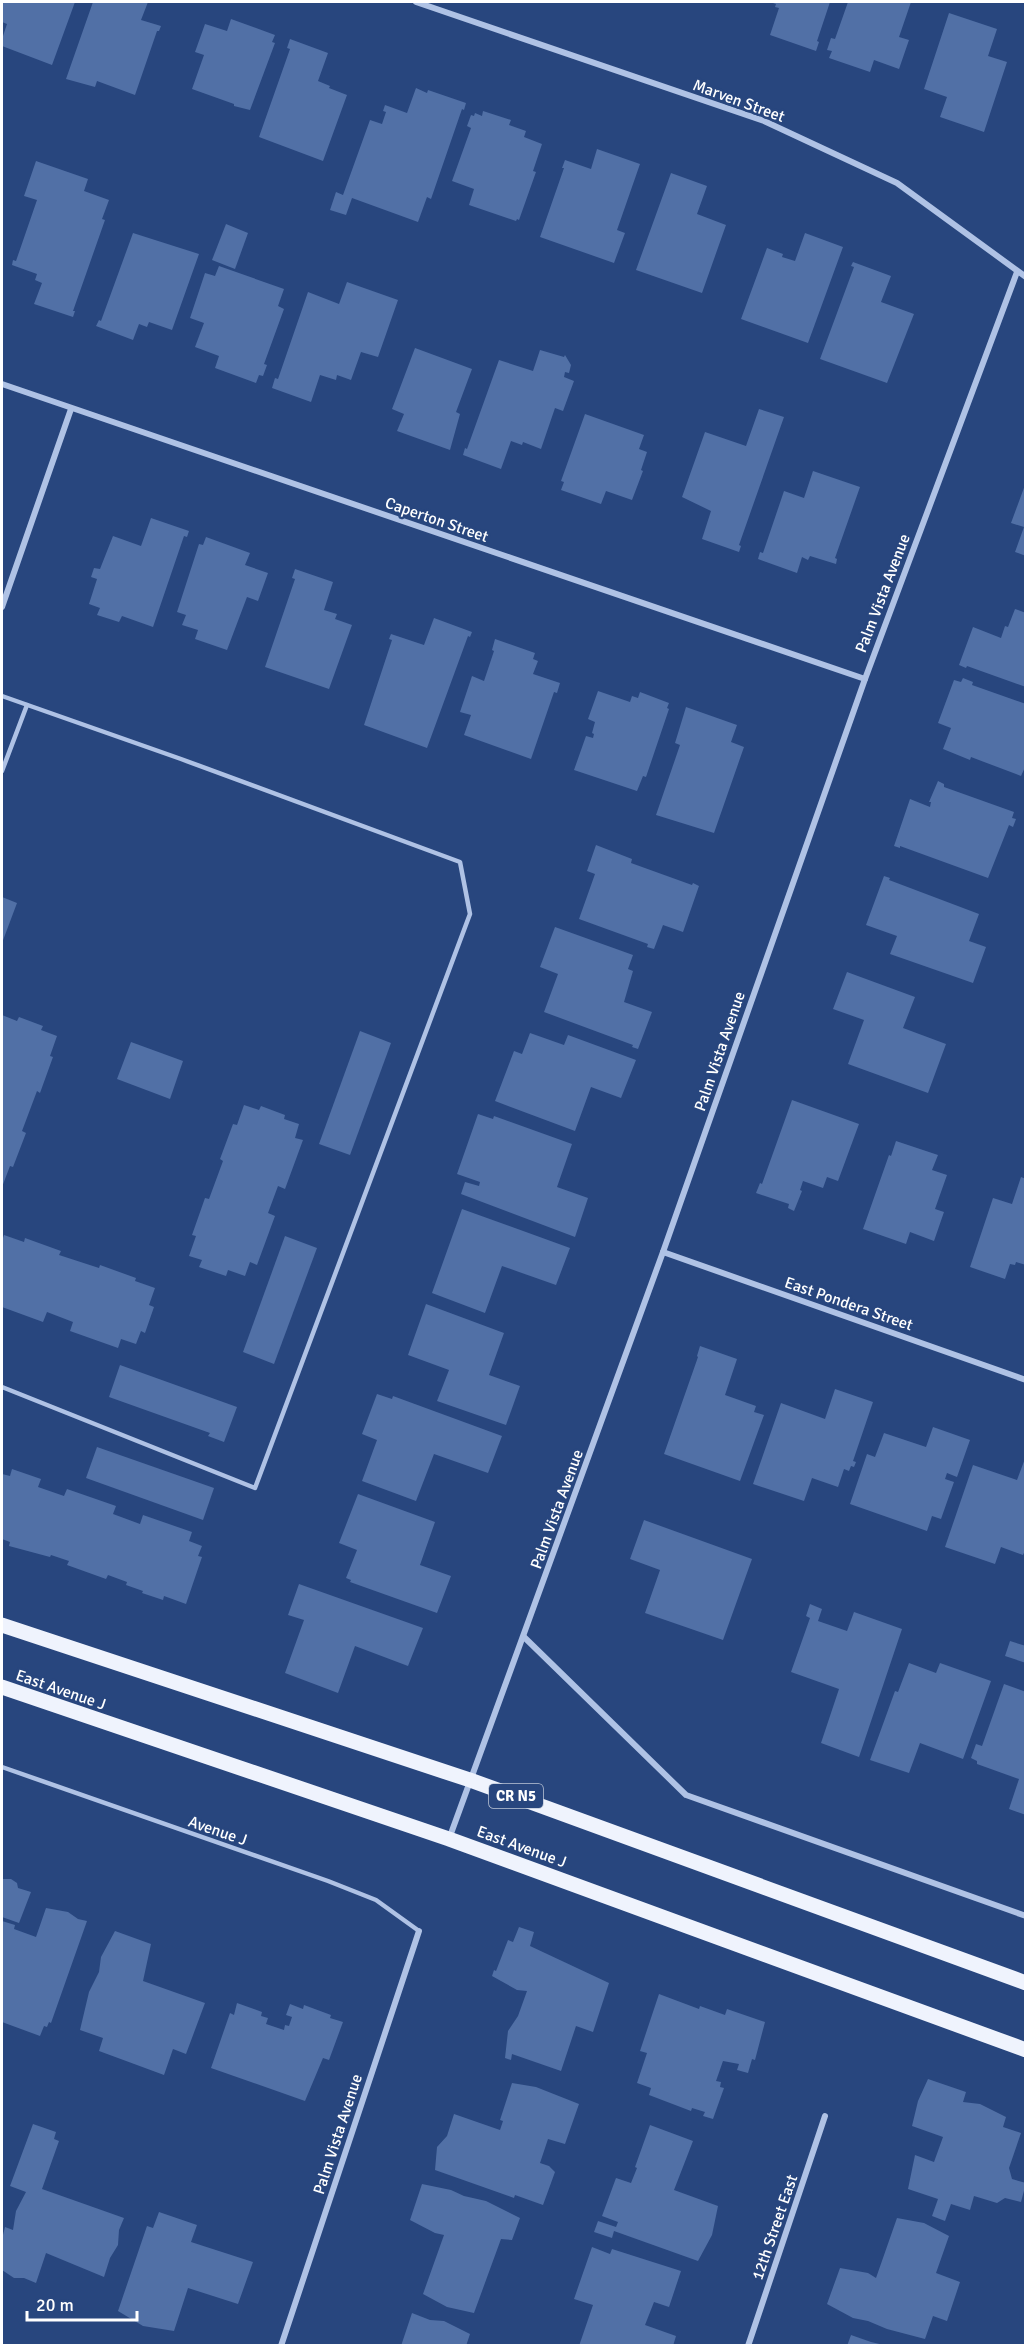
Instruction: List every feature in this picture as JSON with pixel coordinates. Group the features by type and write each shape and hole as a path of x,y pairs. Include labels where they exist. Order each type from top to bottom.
{"main road":[{"name":"CR N5","path":"2,1625 470,1780 1026,1983"},
{"name":"East Avenue J","path":"2,1687 449,1839 1026,2050"}],"street":[{"name":"Marven Street","path":"416,2 764,122 897,183 1026,277"},
{"name":"Palm Vista Avenue","path":"449,1839 663,1252 865,679 1017,272"},
{"name":"Caperton Street","path":"2,384 865,679"},
{"path":"2,607 71,409"},
{"name":"East Pondera Street","path":"663,1252 1026,1380"},
{"path":"524,1637 686,1795 1026,1916"},
{"name":"Palm Vista Avenue","path":"281,2346 418,1931"},
{"name":"12th Street East","path":"748,2346 825,2116"}],"lane":[{"path":"2,696 460,862 470,914 255,1488 2,1388"},
{"path":"2,771 27,705"},
{"name":"Avenue J","path":"2,1767 376,1900 418,1931"}],"building":[{"path":"2,2 75,2 52,65 2,46 7,24 2,22"},
{"path":"93,2 148,2 141,20 161,26 157,31 135,95 97,81 95,87 66,79"},
{"path":"770,2 830,2 816,51 770,35 779,8"},
{"path":"848,2 911,2 899,37 909,40 899,69 874,60 870,72 829,58 832,51 827,50 831,38 835,39"},
{"path":"949,13 997,29 988,56 1007,62 984,132 940,117 947,97 924,89"},
{"path":"231,19 275,35 272,42 275,43 250,110 192,89 204,55 195,52 205,24 227,31"},
{"path":"290,39 328,53 318,81 347,95 323,161 259,137 290,49 287,48"},
{"path":"416,88 466,103 431,199 427,197 418,222 352,198 346,215 330,210 336,192 343,195 370,120 382,124 386,112 383,111 385,105 407,113"},
{"path":"483,111 511,120 509,125 526,131 524,137 542,144 533,171 536,172 519,220 516,221 469,205 474,189 452,181 471,128 467,126 471,115 474,116 475,113 482,116"},
{"path":"597,149 640,164 617,230 625,233 614,263 540,237 565,160 591,169"},
{"path":"36,161 88,179 84,191 109,200 102,219 105,220 73,311 75,311 73,317 34,304 42,283 35,280 37,274 12,265 13,260 16,261 37,200 24,196"},
{"path":"671,173 707,186 697,214 726,225 702,293 636,270"},
{"path":"226,224 248,233 235,269 212,260"},
{"path":"133,233 199,254 172,330 149,322 147,327 139,324 133,340 96,326 99,320 101,321"},
{"path":"805,233 843,247 808,343 741,319 767,248 783,254 782,257 795,261"},
{"path":"853,262 891,276 881,302 914,314 887,383 820,359 854,267 851,266"},
{"path":"219,266 284,289 278,306 284,309 264,364 267,365 263,376 259,375 256,383 215,368 219,356 195,347 204,323 190,318 205,273 215,276"},
{"path":"347,282 398,300 378,357 361,352 351,380 337,375 336,380 320,375 311,402 272,388 275,378 278,379 308,292 339,304"},
{"path":"415,348 472,369 456,412 460,414 450,450 397,431 404,414 392,409"},
{"path":"540,350 564,357 565,355 571,365 569,373 565,372 564,377 574,381 563,411 555,408 541,449 523,442 522,445 511,441 501,469 463,455 499,360 533,371"},
{"path":"759,409 784,417 739,545 741,546 739,552 702,539 711,511 682,497 705,432 746,446"},
{"path":"585,414 644,435 639,449 647,452 641,470 643,471 632,500 606,491 601,504 561,490 564,482 561,481"},
{"path":"813,471 860,487 835,558 837,559 836,564 810,556 808,560 802,557 797,573 758,559 760,552 763,553 784,491 804,498"},
{"path":"1025,485 1026,556 1015,552 1024,527 1011,523"},
{"path":"151,518 189,531 187,537 184,536 153,627 122,616 119,622 97,615 100,608 89,604 97,579 91,577 94,568 100,569 113,536 141,546"},
{"path":"206,537 250,553 245,565 268,573 258,601 247,597 227,650 195,639 198,630 182,625 186,615 177,612 199,544 203,545"},
{"path":"295,569 333,582 324,610 337,614 335,619 352,625 329,689 265,667 295,579 292,578"},
{"path":"1015,609 1026,613 1026,687 959,665 973,627 1001,638"},
{"path":"434,618 472,632 470,637 468,636 427,748 364,725 392,640 389,639 391,634 424,645"},
{"path":"495,639 535,653 533,659 538,661 533,674 560,683 557,693 554,692 531,759 464,735 471,715 460,712 472,676 484,681 494,651 492,650"},
{"path":"963,678 973,682 972,685 1026,704 1026,765 1021,776 943,749 951,728 938,723 954,680 961,682"},
{"path":"598,691 630,702 632,696 638,698 640,692 669,703 646,777 643,776 637,791 574,770 586,736 593,738 595,722 588,719"},
{"path":"686,707 737,725 731,742 744,747 714,833 656,815 680,745 675,743"},
{"path":"938,781 944,784 944,787 1014,812 1012,818 1016,819 1013,827 1009,825 988,878 900,846 900,848 894,846 910,799 930,807 931,802 929,802"},
{"path":"596,845 632,859 631,863 699,886 683,932 663,925 654,949 647,947 648,944 579,919 595,874 587,871"},
{"path":"884,876 890,878 889,880 979,914 969,941 986,947 973,983 890,954 897,936 866,925"},
{"path":"2,897 17,903 2,943"},
{"path":"555,927 633,955 628,969 633,971 624,1002 652,1012 638,1049 632,1047 633,1045 544,1012 558,974 540,967"},
{"path":"847,972 915,997 903,1028 946,1044 928,1093 848,1064 864,1020 833,1009"},
{"path":"2,1015 17,1021 19,1017 43,1026 41,1030 57,1036 50,1056 53,1057 40,1093 37,1091 22,1131 26,1133 13,1167 10,1166 2,1187"},
{"path":"360,1031 391,1043 350,1155 319,1144"},
{"path":"530,1033 564,1045 568,1035 636,1060 621,1098 591,1087 575,1131 495,1101 514,1051 522,1054"},
{"path":"131,1042 183,1061 170,1099 117,1079"},
{"path":"792,1100 859,1124 838,1181 827,1177 823,1188 803,1181 800,1190 802,1191 794,1211 788,1208 789,1204 756,1193 760,1183 762,1184"},
{"path":"244,1105 259,1110 261,1106 285,1115 284,1119 299,1124 295,1138 303,1140 285,1189 278,1186 268,1213 275,1216 257,1265 250,1262 245,1276 228,1270 226,1276 199,1267 202,1260 189,1256 196,1236 192,1235 205,1198 209,1199 233,1124 237,1125"},
{"path":"478,1114 493,1119 494,1116 572,1144 557,1187 588,1198 575,1237 461,1194 465,1182 479,1186 480,1182 457,1174"},
{"path":"896,1141 938,1155 932,1170 947,1175 935,1209 944,1212 934,1241 910,1232 906,1244 863,1229"},
{"path":"1021,1177 1026,1179 1026,1265 1016,1262 1015,1265 1010,1264 1005,1279 970,1267 993,1198 1012,1204"},
{"path":"462,1209 570,1248 556,1285 502,1266 485,1313 432,1293"},
{"path":"4,1235 24,1242 25,1238 61,1251 59,1255 99,1268 100,1265 136,1278 135,1281 155,1288 149,1305 154,1307 145,1333 141,1331 136,1344 121,1339 118,1348 70,1331 73,1322 47,1312 43,1322 2,1307 2,1241"},
{"path":"285,1236 317,1248 274,1364 243,1352"},
{"path":"426,1304 504,1333 489,1375 520,1386 506,1425 437,1401 449,1370 408,1355"},
{"path":"700,1346 737,1359 725,1395 756,1406 754,1412 764,1415 740,1481 664,1454"},
{"path":"120,1365 237,1407 224,1442 208,1436 210,1433 109,1397"},
{"path":"835,1389 873,1402 853,1461 856,1462 854,1467 851,1466 849,1471 844,1469 838,1487 812,1478 804,1501 753,1484 781,1403 825,1419"},
{"path":"377,1394 392,1399 393,1396 502,1436 488,1473 434,1454 416,1501 362,1481 377,1440 362,1434"},
{"path":"933,1427 970,1440 957,1477 947,1473 945,1479 954,1482 941,1519 932,1516 927,1531 850,1504 867,1454 875,1457 884,1433 926,1447"},
{"path":"97,1447 214,1488 203,1520 86,1478"},
{"path":"1026,1456 1026,1548 1023,1555 1001,1547 995,1564 945,1547 973,1465 1017,1480"},
{"path":"12,1469 41,1479 38,1487 64,1496 67,1489 116,1506 113,1514 140,1524 143,1515 192,1532 189,1541 202,1546 198,1556 202,1557 186,1604 164,1596 163,1600 142,1593 143,1591 126,1585 127,1582 108,1575 106,1579 67,1565 69,1561 51,1555 50,1557 9,1546 10,1542 2,1539 2,1474 10,1476"},
{"path":"358,1494 435,1522 420,1565 451,1576 437,1613 350,1582 351,1580 346,1578 357,1550 339,1543"},
{"path":"644,1520 752,1559 723,1640 645,1613 660,1570 630,1559"},
{"path":"299,1584 423,1628 408,1666 355,1646 338,1693 285,1673 304,1620 288,1615"},
{"path":"810,1604 822,1609 818,1621 847,1631 854,1612 902,1629 859,1757 821,1743 839,1689 791,1672 810,1618 806,1616"},
{"path":"1010,1641 1026,1646 1026,1663 1005,1656"},
{"path":"909,1663 936,1673 940,1663 991,1681 963,1759 920,1743 909,1773 870,1760 895,1691 898,1692"},
{"path":"1004,1684 1026,1692 1026,1815 1009,1809 1019,1779 977,1764 977,1761 971,1758 976,1744 982,1746"},
{"path":"2,1879 11,1879 17,1883 18,1888 31,1892 19,1923 2,1917"},
{"path":"46,1908 68,1912 78,1919 87,1921 51,2023 49,2022 47,2027 44,2026 40,2036 2,2022 2,1921 15,1925 14,1929 36,1937"},
{"path":"519,1927 534,1932 530,1946 609,1983 593,2032 576,2026 561,2071 512,2054 511,2060 505,2058 508,2031 518,2016 527,1991 517,1990 492,1976 508,1940 513,1942"},
{"path":"115,1931 151,1944 143,1981 205,2003 186,2054 173,2049 164,2075 99,2051 103,2038 80,2030 89,1992 99,1972 101,1957"},
{"path":"659,1994 699,2009 700,2006 725,2015 727,2009 765,2022 755,2060 752,2059 748,2073 737,2070 739,2064 723,2061 716,2081 721,2082 720,2087 724,2088 713,2119 703,2116 705,2112 692,2108 691,2111 649,2095 651,2088 637,2083 647,2053 640,2051"},
{"path":"237,2003 262,2012 261,2016 268,2018 266,2024 284,2030 285,2025 289,2026 292,2017 286,2015 290,2004 303,2009 304,2005 343,2022 329,2060 323,2058 305,2101 211,2068 230,2013 234,2015"},
{"path":"928,2079 966,2092 963,2102 980,2104 1006,2117 1003,2127 1021,2133 1009,2168 1012,2179 1026,2183 1021,2202 1005,2198 997,2203 974,2196 970,2210 951,2204 945,2221 932,2216 938,2199 908,2189 915,2155 934,2162 943,2137 912,2126 918,2101"},
{"path":"512,2083 536,2087 579,2104 565,2144 548,2139 540,2163 549,2166 555,2172 543,2205 515,2195 514,2198 435,2170 437,2147 447,2136 454,2114 500,2130 503,2121 500,2120"},
{"path":"33,2124 56,2132 54,2139 59,2141 42,2189 124,2218 119,2230 118,2245 110,2258 104,2277 46,2253 36,2283 24,2278 14,2278 2,2270 2,2239 5,2227 13,2230 16,2211 26,2192 10,2186"},
{"path":"650,2125 693,2141 674,2190 718,2206 712,2235 698,2261 614,2231 612,2238 594,2232 598,2221 616,2227 618,2222 602,2216 616,2178 631,2183"},
{"path":"422,2184 486,2201 520,2218 512,2240 501,2239 474,2313 447,2307 423,2294 444,2235 435,2233 410,2220"},
{"path":"159,2212 197,2225 191,2242 253,2262 238,2304 188,2288 174,2331 143,2326 118,2311 147,2226 153,2228"},
{"path":"897,2218 924,2223 949,2236 936,2273 960,2282 947,2321 933,2316 925,2339 853,2318 827,2304 840,2268 868,2273 876,2278"},
{"path":"592,2247 610,2254 612,2249 681,2271 669,2307 654,2302 645,2325 676,2336 673,2346 579,2346 593,2305 574,2299"},
{"path":"412,2313 430,2320 444,2321 470,2334 466,2346 401,2346"},
{"path":"851,2335 871,2342 888,2346 847,2346"}]}
